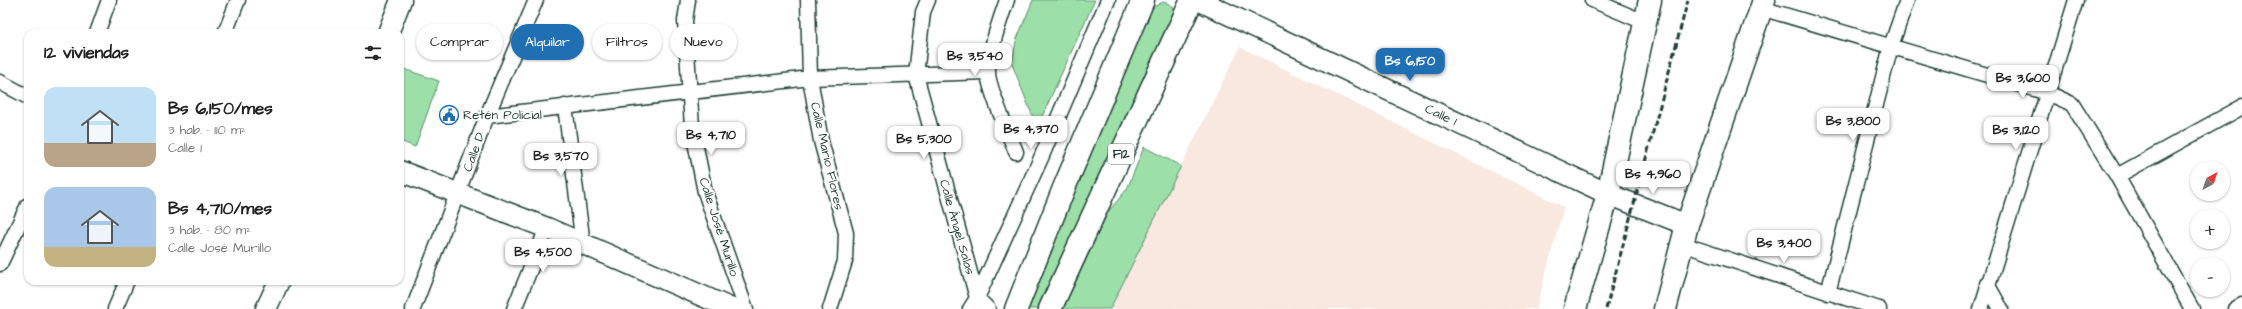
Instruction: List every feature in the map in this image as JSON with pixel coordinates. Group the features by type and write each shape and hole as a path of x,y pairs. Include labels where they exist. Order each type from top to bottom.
{"main road":[{"path":"390,29 401,0"},
{"path":"1016,309 1064,188 1143,0"},
{"name":"F12","path":"1050,309 1192,0"},
{"name":"Calle 1","path":"1198,0 1608,194 1684,234"},
{"path":"1575,309 1608,194 1644,22 1650,0"},
{"path":"1665,309 1684,234 1762,4"},
{"path":"404,172 459,192 547,228 708,304 732,309"},
{"path":"266,309 277,285"}],"street":[{"path":"227,29 238,0"},
{"name":"Calle D","path":"413,309 488,116 536,0"},
{"name":"Calle José Murillo","path":"688,0 685,21 692,127 705,192 746,309"},
{"name":"Calle Mario Flores","path":"808,0 810,78 821,141 846,233 845,262 830,309"},
{"name":"Calle Ángel Salas","path":"928,0 923,12 916,75 974,303 988,309"},
{"path":"1007,0 1000,18 987,72 998,106 1016,152"},
{"path":"974,303 1041,158 1108,0"},
{"path":"1592,0 1644,22"},
{"path":"1828,293 1891,46 1907,0"},
{"path":"1981,309 1987,284 2075,4 2089,0"},
{"path":"98,29 103,2"},
{"path":"1762,4 1891,46 2048,93 2072,104 2116,176 2192,309"},
{"path":"488,116 810,78 987,72"},
{"path":"0,82 24,95"},
{"path":"565,106 583,244"},
{"path":"2116,176 2242,106"},
{"path":"0,264 24,213"},
{"path":"514,309 547,228"},
{"path":"1684,234 1828,293 1879,309"},
{"path":"1987,284 2001,309"},
{"path":"115,309 125,285"},
{"path":"2236,309 2242,305"}],"shaded area":[{"path":"1240,47 1564,207 1536,309 1110,309"}],"green space":[{"path":"1033,0 1095,0 1040,121 1034,120 1012,64 1016,41"},
{"path":"1163,2 1172,6 1176,15 1043,309 1018,309 1152,8"},
{"path":"404,69 439,81 415,147 404,143"},
{"path":"1144,147 1181,166 1110,309 1063,309 1108,212 1127,189"}],"railway":[{"path":"1606,309 1688,0"}],"place":[{"name":"Retén Policial","path":"449,115"}]}
